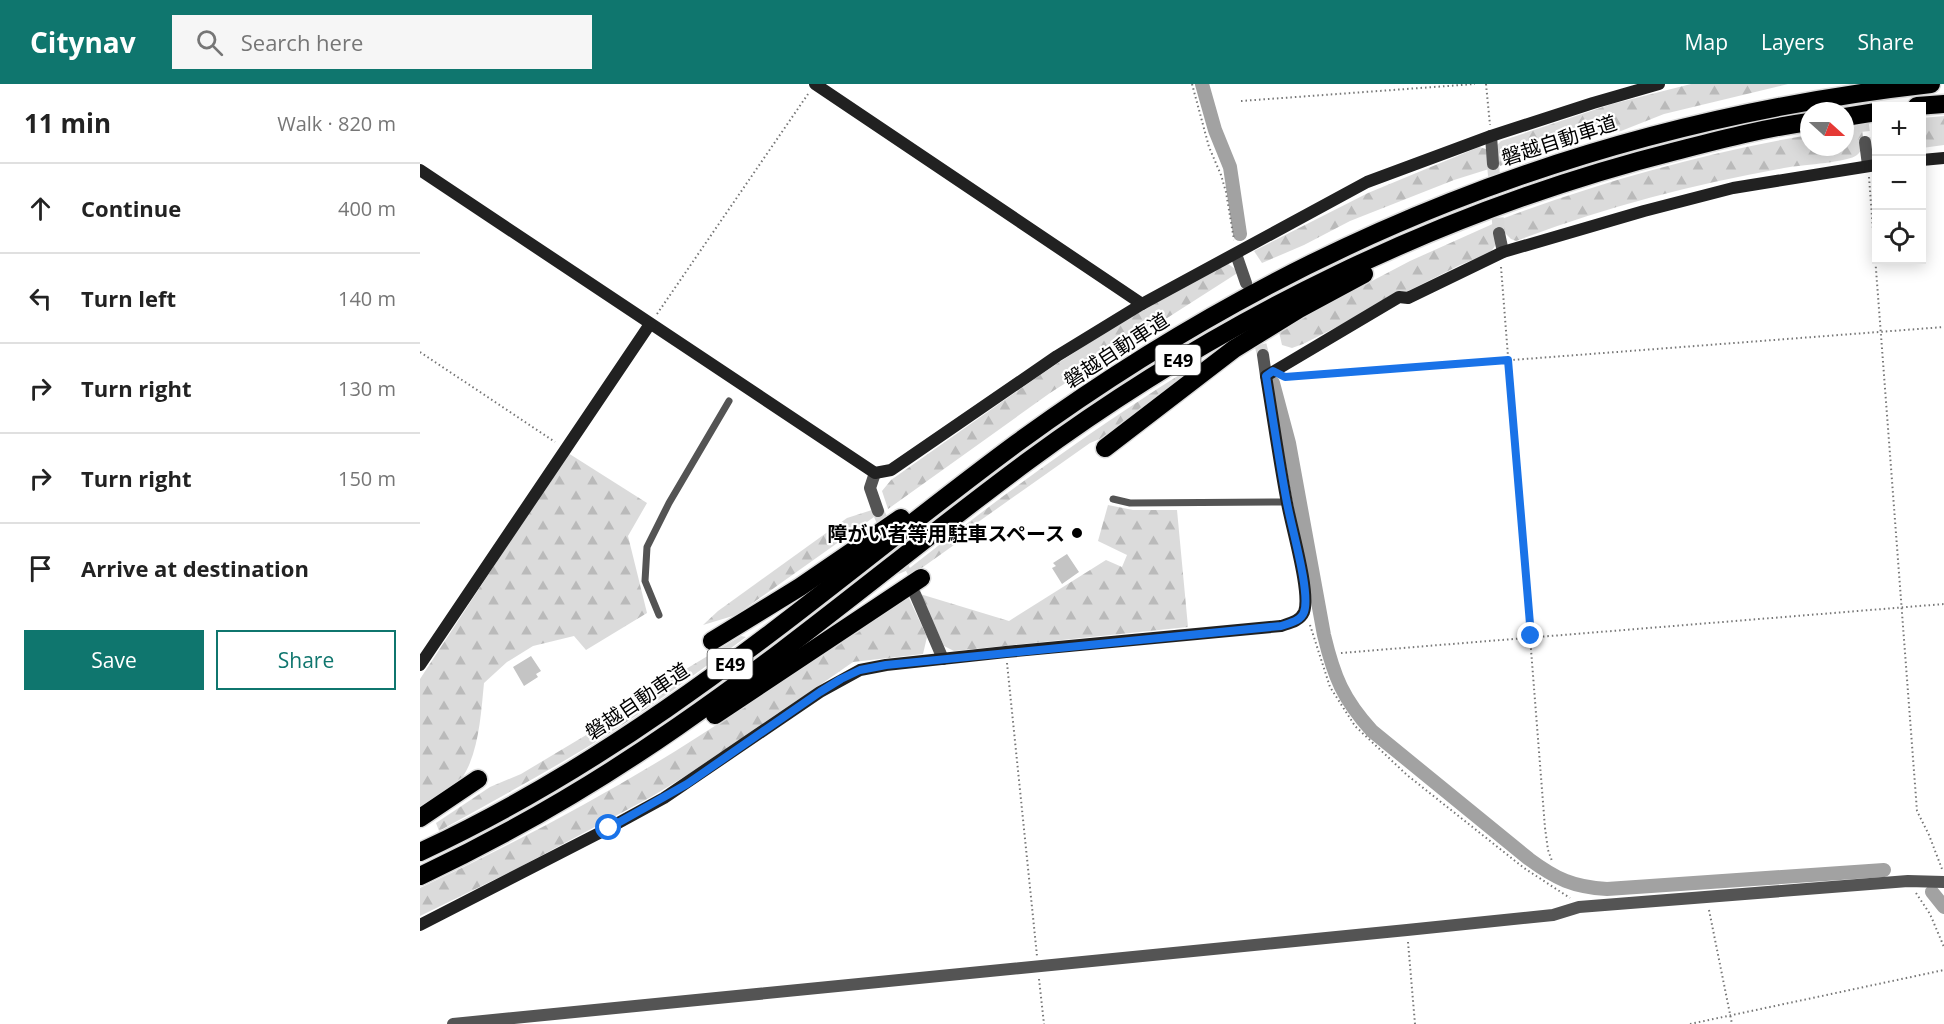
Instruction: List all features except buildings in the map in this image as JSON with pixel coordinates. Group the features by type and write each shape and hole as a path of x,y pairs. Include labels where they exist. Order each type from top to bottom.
{"highway":[{"name":"磐越自動車道","path":"420,852 532,794 588,761 664,711 811,602 1018,442 1157,348 1287,275 1441,205 1532,171 1592,152 1693,124 1797,103 1931,84"},
{"path":"1926,105 1944,104"},
{"path":"1854,116 1872,113"},
{"name":"E49","path":"420,876 513,828 630,759 727,692 1031,459 1168,366 1283,301 1447,225 1536,192 1667,153 1800,124"},
{"path":"1105,448 1234,349 1299,309 1391,261 1536,192"},
{"path":"712,641 800,587 944,487 1018,442"},
{"path":"630,759 682,737 918,586"},
{"path":"420,818 478,779"}],"street":[{"path":"420,170 875,473 891,470 1057,356 1142,304 1367,183 1491,136 1659,84"},
{"path":"811,89 1142,304"},
{"path":"1491,136 1493,164"},
{"path":"1269,373 1399,297 1408,298 1503,252 1733,188 1872,165 1865,142"},
{"path":"1926,160 1944,158"},
{"path":"1500,233 1503,252"},
{"path":"1236,254 1246,283"},
{"path":"420,665 650,324"},
{"path":"420,925 664,798 841,679 860,670 1006,652 1281,626 1296,621 1303,615 1306,605 1287,502 1269,373 1263,355"},
{"path":"875,473 870,488 878,511"},
{"path":"918,586 943,659"},
{"path":"453,1024 1553,915 1579,907 1706,895 1908,881 1944,882"}],"lane":[{"path":"659,615 645,581 647,547 669,503 729,401"},
{"path":"1113,499 1130,503 1287,502"}],"path":[{"path":"1192,84 1209,147 1226,192 1236,254"},
{"path":"1241,101 1475,84"},
{"path":"1486,84 1491,136"},
{"path":"650,324 811,89"},
{"path":"1874,210 1880,332 1917,811 1944,874"},
{"path":"1503,252 1501,266 1545,828 1552,861"},
{"path":"1269,373 1285,377 1944,327"},
{"path":"420,352 565,448"},
{"path":"1341,653 1944,604"},
{"path":"1303,615 1315,634 1330,687 1355,726 1407,775 1524,868 1566,895 1579,907"},
{"path":"1006,652 1044,1024"},
{"path":"1908,881 1930,914 1944,947"},
{"path":"1706,895 1732,1024"},
{"path":"1407,930 1415,1024"},
{"path":"1690,1024 1944,970"}],"green space":[{"path":"1691,84 1788,84 1664,114 1621,131 1571,139 1500,166 1497,161 1496,146 1501,141 1612,104"},
{"path":"1944,116 1944,145 1926,147 1926,118"},
{"path":"1861,125 1863,145 1860,152 1857,155 1852,157 1755,173 1686,188 1583,217 1516,241 1502,230 1500,231 1499,220 1575,193 1652,170 1769,142 1800,137 1800,156 1854,156 1854,126"},
{"path":"1479,147 1486,149 1489,169 1454,180 1350,221 1304,245 1262,263 1254,251 1368,193"},
{"path":"1497,222 1494,248 1485,255 1460,265 1303,344 1292,348 1282,345 1279,332 1294,322 1410,261"},
{"path":"1227,263 1239,272 1050,393 888,509 882,491 891,480 1043,373 1191,276"},
{"path":"1208,357 1112,434 1090,443 964,532 954,545 909,577 906,571 979,514 1091,433"},
{"path":"568,453 647,503 628,536 647,613 586,650 574,636 533,646 507,662 484,683 476,745 468,768 462,778 420,808 420,679"},
{"path":"1108,505 1133,510 1177,510 1188,627 954,651 944,646 920,594 1009,621 1106,560 1122,567 1127,555 1098,541"},
{"path":"872,510 874,517 736,615 703,625 718,611 847,518"},
{"path":"908,596 927,637 923,654 853,662 712,760 651,797 518,868 420,916 420,888 491,854 629,779 723,721"},
{"path":"741,636 746,637 618,728 560,764 439,831 436,823 490,787 521,774 643,701 656,687"}],"waterway":[{"path":"1202,84 1215,130 1230,167 1240,234"},
{"path":"1273,383 1289,443 1324,635 1341,687 1372,731 1529,859 1565,881 1607,889 1884,870"},
{"path":"1932,892 1944,907"}],"tunnel":[{"path":"1858,84 1865,142"},
{"path":"1493,164 1499,233"},
{"path":"1248,292 1263,355"},
{"path":"878,511 913,590"}],"place":[{"name":"障がい者等用駐車スペース","path":"1077,533"}],"route":[{"path":"609,828 687,784 820,692 860,670 1006,652 1281,626 1296,621 1303,615 1306,605 1266,376 1273,371 1285,377 1508,360 1531,636"}]}
